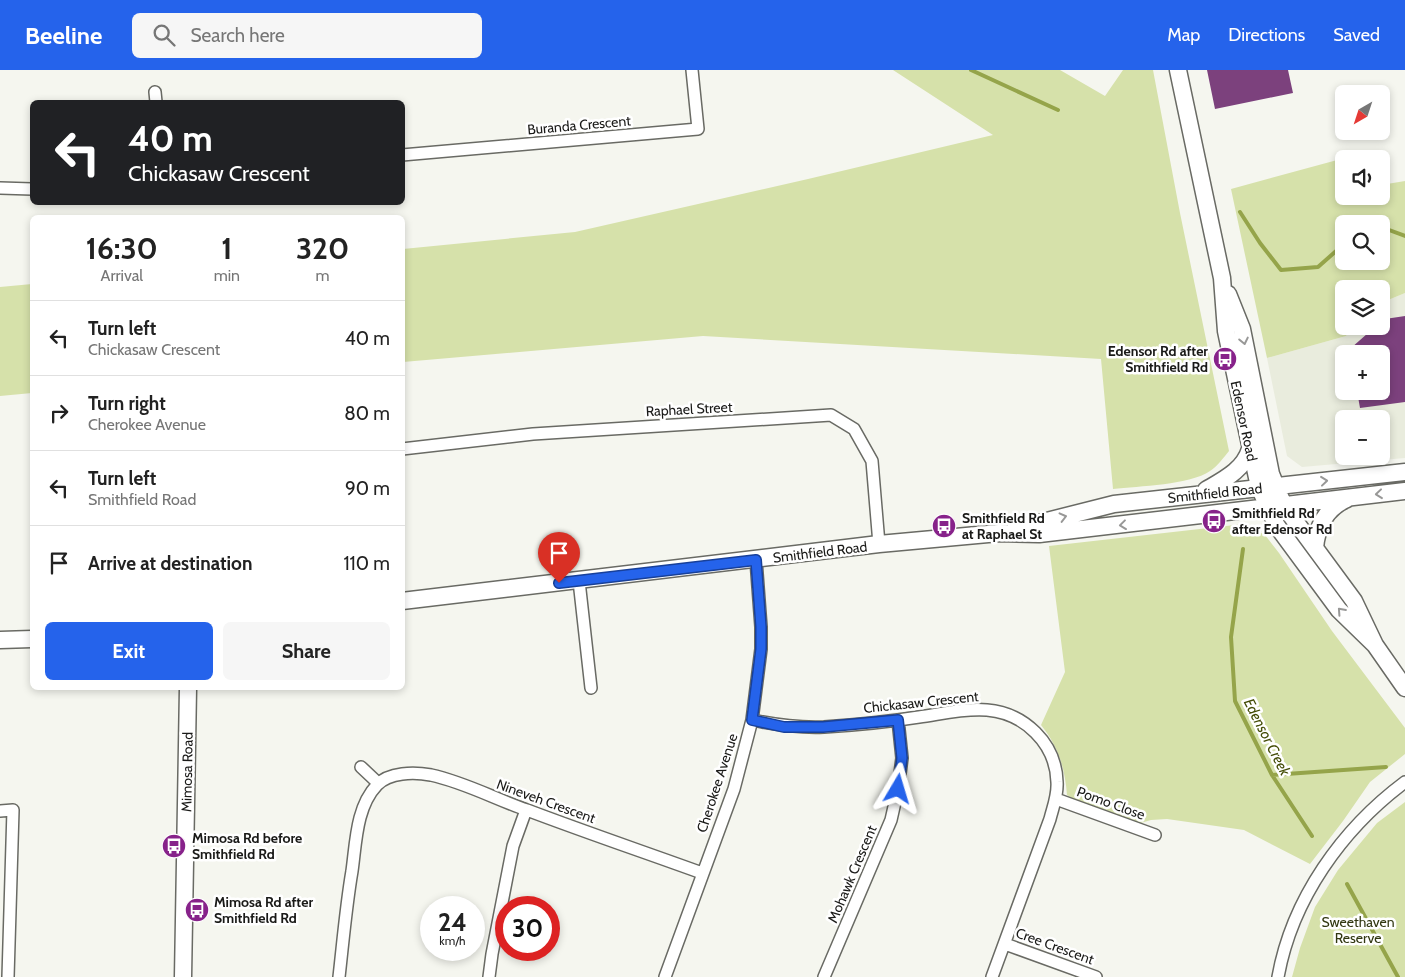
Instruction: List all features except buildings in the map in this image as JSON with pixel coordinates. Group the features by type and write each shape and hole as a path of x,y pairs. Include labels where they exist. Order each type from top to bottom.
{"main road":[{"name":"Edensor Road","path":"1178,70 1222,278 1226,331 1259,487 1275,507 1315,548 1354,601 1376,645 1405,688"},
{"name":"Edensor Road","path":"1222,278 1242,329 1275,486 1277,526 1339,610 1376,645"},
{"path":"1200,494 1234,473 1245,460 1250,449"},
{"name":"Smithfield Road","path":"999,533 1106,506 1259,487 1405,472"},
{"name":"Smithfield Road","path":"405,600 579,581 879,544 999,533 1039,534 1405,491"},
{"path":"1315,548 1318,530 1326,514 1339,503 1354,496"},
{"path":"0,640 30,639"},
{"name":"Mimosa Road","path":"183,977 188,690"}],"street":[{"name":"Buranda Crescent","path":"405,156 698,129 692,70"},
{"path":"0,188 30,188"},
{"name":"Raphael Street","path":"405,449 533,434 831,415 854,429 872,461 879,544"},
{"name":"Cherokee Avenue","path":"665,977 734,789 752,720 761,649 756,560"},
{"path":"579,581 591,688"},
{"name":"Chickasaw Crescent","path":"752,720 784,727 823,727 898,720 969,710 988,710 1022,720 1037,732 1051,755 1057,781 1056,799 992,977"},
{"name":"Mohawk Crescent","path":"824,977 891,820 902,758 898,720"},
{"path":"339,977 346,910 359,823 364,804 378,783 361,767"},
{"name":"Nineveh Crescent","path":"378,783 390,777 411,773 430,775 702,873"},
{"path":"1278,977 1282,956 1301,904 1331,856 1386,796 1405,782"},
{"name":"Pomo Close","path":"1056,799 1155,835"},
{"path":"0,811 13,810 8,977"},
{"path":"489,977 513,846 526,810"},
{"name":"Cree Crescent","path":"1004,944 1096,977"}],"shaded area":[{"path":"1405,293 1405,458 1390,459 1390,410 1335,410 1335,464 1302,467 1287,456 1267,358 1346,336 1390,335 1390,299"}],"green space":[{"path":"893,70 1060,70 1105,96 1123,70 1153,70 1229,451 1213,469 1201,476 1177,482 1113,489 1101,359 703,336 405,362 405,249 575,232 993,135"},
{"path":"1335,161 1335,205 1390,205 1390,184 1405,181 1405,293 1390,299 1390,280 1335,280 1335,335 1346,336 1267,358 1231,189"},
{"path":"30,284 30,393 0,396 0,287"},
{"path":"1244,524 1265,535 1332,631 1405,728 1405,754 1370,782 1310,864 1244,830 1167,819 1151,820 1137,824 1073,799 1067,795 1060,758 1052,741 1041,725 1065,672 1049,546"},
{"name":"Sweethaven Reserve","path":"1405,802 1405,977 1292,977 1315,907 1338,870 1377,823"}],"waterway":[{"path":"971,70 1058,110"},
{"path":"1240,212 1260,243 1281,270 1318,267 1335,252"},
{"path":"1390,230 1405,236"},
{"name":"Edensor Creek","path":"1243,549 1231,637 1235,701 1272,775 1312,836"},
{"path":"1272,775 1386,767"},
{"name":"Edensor Creek","path":"1347,884 1398,977"}],"place":[{"name":"Edensor Rd after Smithfield Rd","path":"1225,359"},
{"name":"Smithfield Rd after Edensor Rd","path":"1214,521"},
{"name":"Smithfield Rd at Raphael St","path":"944,526"},
{"name":"Mimosa Rd before Smithfield Rd","path":"174,846"},
{"name":"Mimosa Rd after Smithfield Rd","path":"197,910"}],"route":[{"path":"559,583 756,560 761,649 752,720 784,727 823,727 898,720 902,758 898,789"}]}
